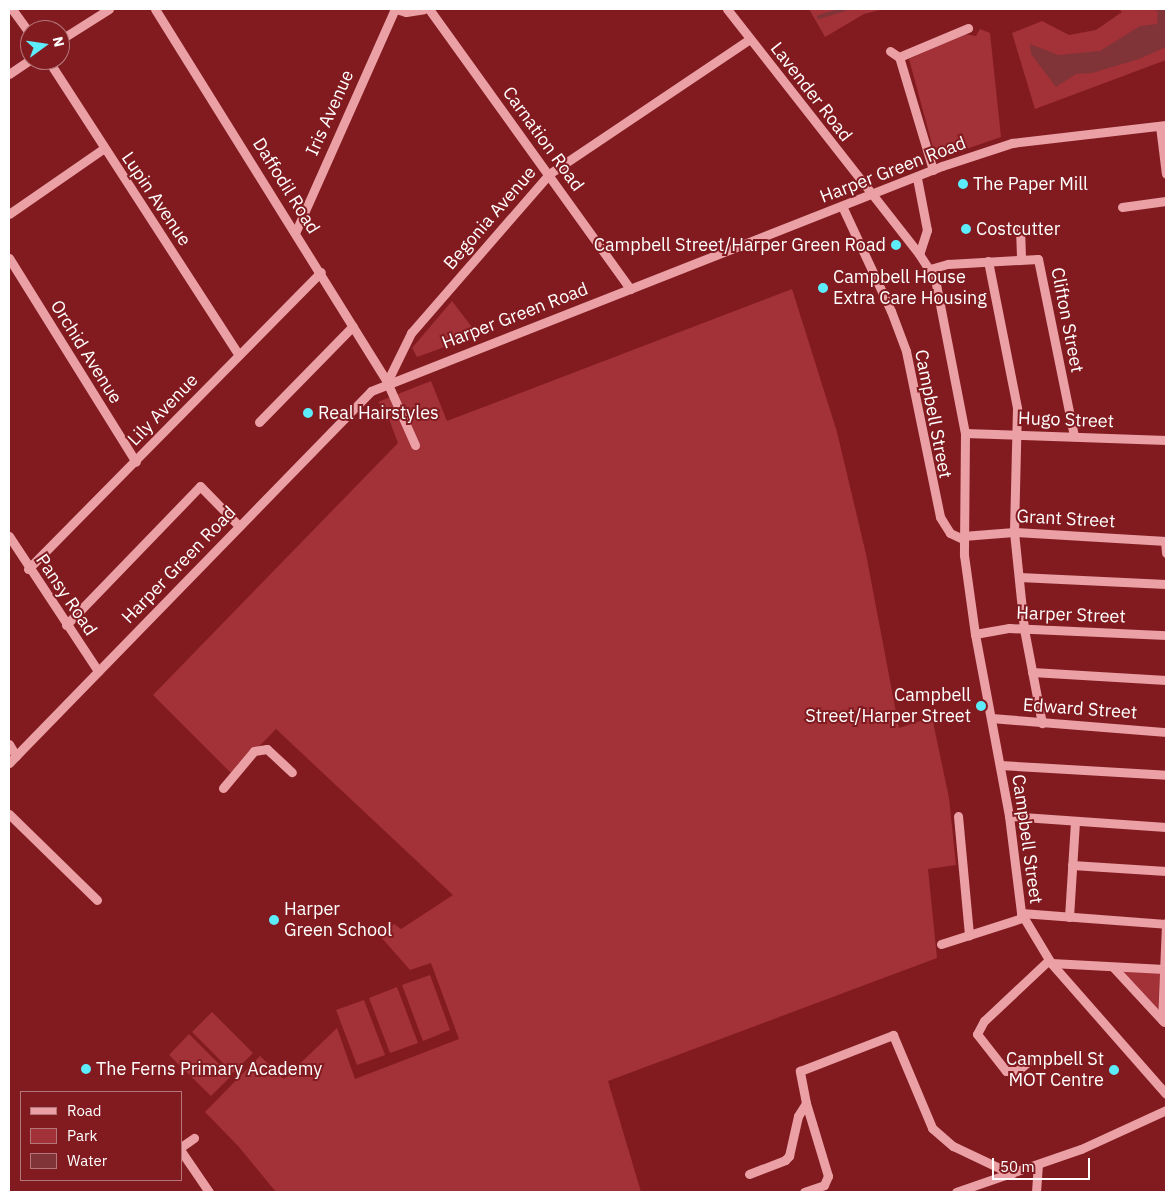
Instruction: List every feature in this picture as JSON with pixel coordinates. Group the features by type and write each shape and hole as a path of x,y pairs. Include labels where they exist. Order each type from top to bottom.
{"street":[{"path":"12,9 20,20"},
{"path":"70,34 109,9"},
{"name":"Daffodil Road","path":"155,9 296,231 387,382 415,445"},
{"path":"396,9 406,12 424,9"},
{"name":"Iris Avenue","path":"296,231 396,9"},
{"name":"Carnation Road","path":"429,9 630,289"},
{"name":"Lavender Road","path":"727,9 870,195"},
{"path":"899,57 968,28"},
{"name":"Begonia Avenue","path":"387,382 411,333 549,174 750,40"},
{"path":"890,51 899,57 933,170"},
{"path":"9,74 20,67"},
{"name":"Lupin Avenue","path":"54,70 103,149 239,355"},
{"path":"1163,126 1166,174"},
{"name":"Harper Green Road","path":"9,764 371,391 387,382 917,178 933,170 1012,143 1163,126"},
{"path":"9,214 103,149"},
{"path":"917,178 926,230 919,254"},
{"name":"Campbell Street","path":"870,195 919,254 930,269 939,288 965,432 963,537 975,634 1009,816 1021,916 1050,962 1166,1094"},
{"path":"1122,207 1166,201"},
{"name":"Campbell Street","path":"842,206 891,311 906,352 937,508 950,533 963,537"},
{"path":"1020,228 1021,259"},
{"name":"Orchid Avenue","path":"9,258 136,462"},
{"name":"Clifton Street","path":"930,269 948,264 1038,259 1074,436"},
{"path":"988,261 1017,408 1014,532 1024,629 1042,723"},
{"name":"Lily Avenue","path":"28,570 321,272"},
{"path":"259,422 353,326"},
{"name":"Hugo Street","path":"965,432 1166,440"},
{"path":"66,625 200,486 239,526"},
{"name":"Grant Street","path":"963,537 1014,532 1165,541"},
{"name":"Pansy Road","path":"9,536 28,570 98,671"},
{"path":"1165,541 1166,553"},
{"path":"1019,577 1166,584"},
{"name":"Harper Street","path":"975,634 1024,629 1166,635"},
{"path":"1032,672 1166,680"},
{"name":"Edward Street","path":"991,718 1166,732"},
{"path":"9,744 16,756"},
{"path":"223,788 254,751 267,749 292,772"},
{"path":"1000,765 1166,775"},
{"path":"9,814 97,900"},
{"path":"958,816 969,935"},
{"path":"1009,816 1166,827"},
{"path":"1069,918 1075,822"},
{"path":"1072,865 1166,871"},
{"path":"941,944 1021,916 1166,924 1164,1023"},
{"path":"1029,1061 1017,1071 1006,1071 977,1034 984,1021 1050,962 1164,969"},
{"path":"1113,967 1164,1023"},
{"path":"804,1192 824,1185 828,1176 806,1103 800,1071 894,1035 932,1128 953,1146 1012,1174"},
{"path":"749,1174 785,1160 798,1116 806,1103"},
{"path":"956,1192 1081,1149 1166,1110"},
{"path":"182,1146 194,1138"},
{"path":"182,1152 209,1192"},
{"path":"1036,1192 1038,1165"}],"green space":[{"path":"809,9 883,9 864,14 825,37"},
{"path":"1119,9 1166,9 1166,60 1035,109 1012,33 1042,21 1069,35 1096,30 1122,12"},
{"path":"980,29 990,33 1001,137 949,155 935,155 909,59 965,34 976,36"},
{"path":"792,289 837,432 866,554 899,728 932,717 949,798 956,865 928,869 937,958 608,1081 641,1192 276,1192 239,1147 205,1112 260,1056 284,1079 337,1028 355,1079 459,1039 431,963 410,970 381,937 394,924 401,929 453,895 276,729 232,774 153,695 398,443 386,411 378,402 431,381 447,421"},
{"path":"452,301 478,335 417,357 412,348"},
{"path":"1123,971 1160,972 1158,1012"},
{"path":"430,975 450,1030 423,1041 402,985"},
{"path":"397,987 418,1043 390,1053 369,998"},
{"path":"364,1000 385,1055 357,1065 336,1010"},
{"path":"212,1012 253,1053 233,1073 192,1032"},
{"path":"189,1034 231,1076 211,1096 169,1055"}],"water":[{"path":"1152,9 1166,9 1166,47 1139,59 1092,73 1076,74 1056,87 1031,54 1030,44 1058,55 1100,51 1140,26 1157,24 1158,12"}],"waterway":[{"path":"819,17 845,9"}],"place":[{"name":"The Paper Mill","path":"963,184"},
{"name":"Costcutter","path":"966,229"},
{"name":"Campbell Street/Harper Green Road","path":"896,245"},
{"name":"Campbell House Extra Care Housing","path":"823,288"},
{"name":"Real Hairstyles","path":"308,413"},
{"name":"Campbell Street/Harper Street","path":"981,706"},
{"name":"Harper Green School","path":"274,920"},
{"name":"The Ferns Primary Academy","path":"86,1069"},
{"name":"Campbell St MOT Centre","path":"1114,1070"}]}
